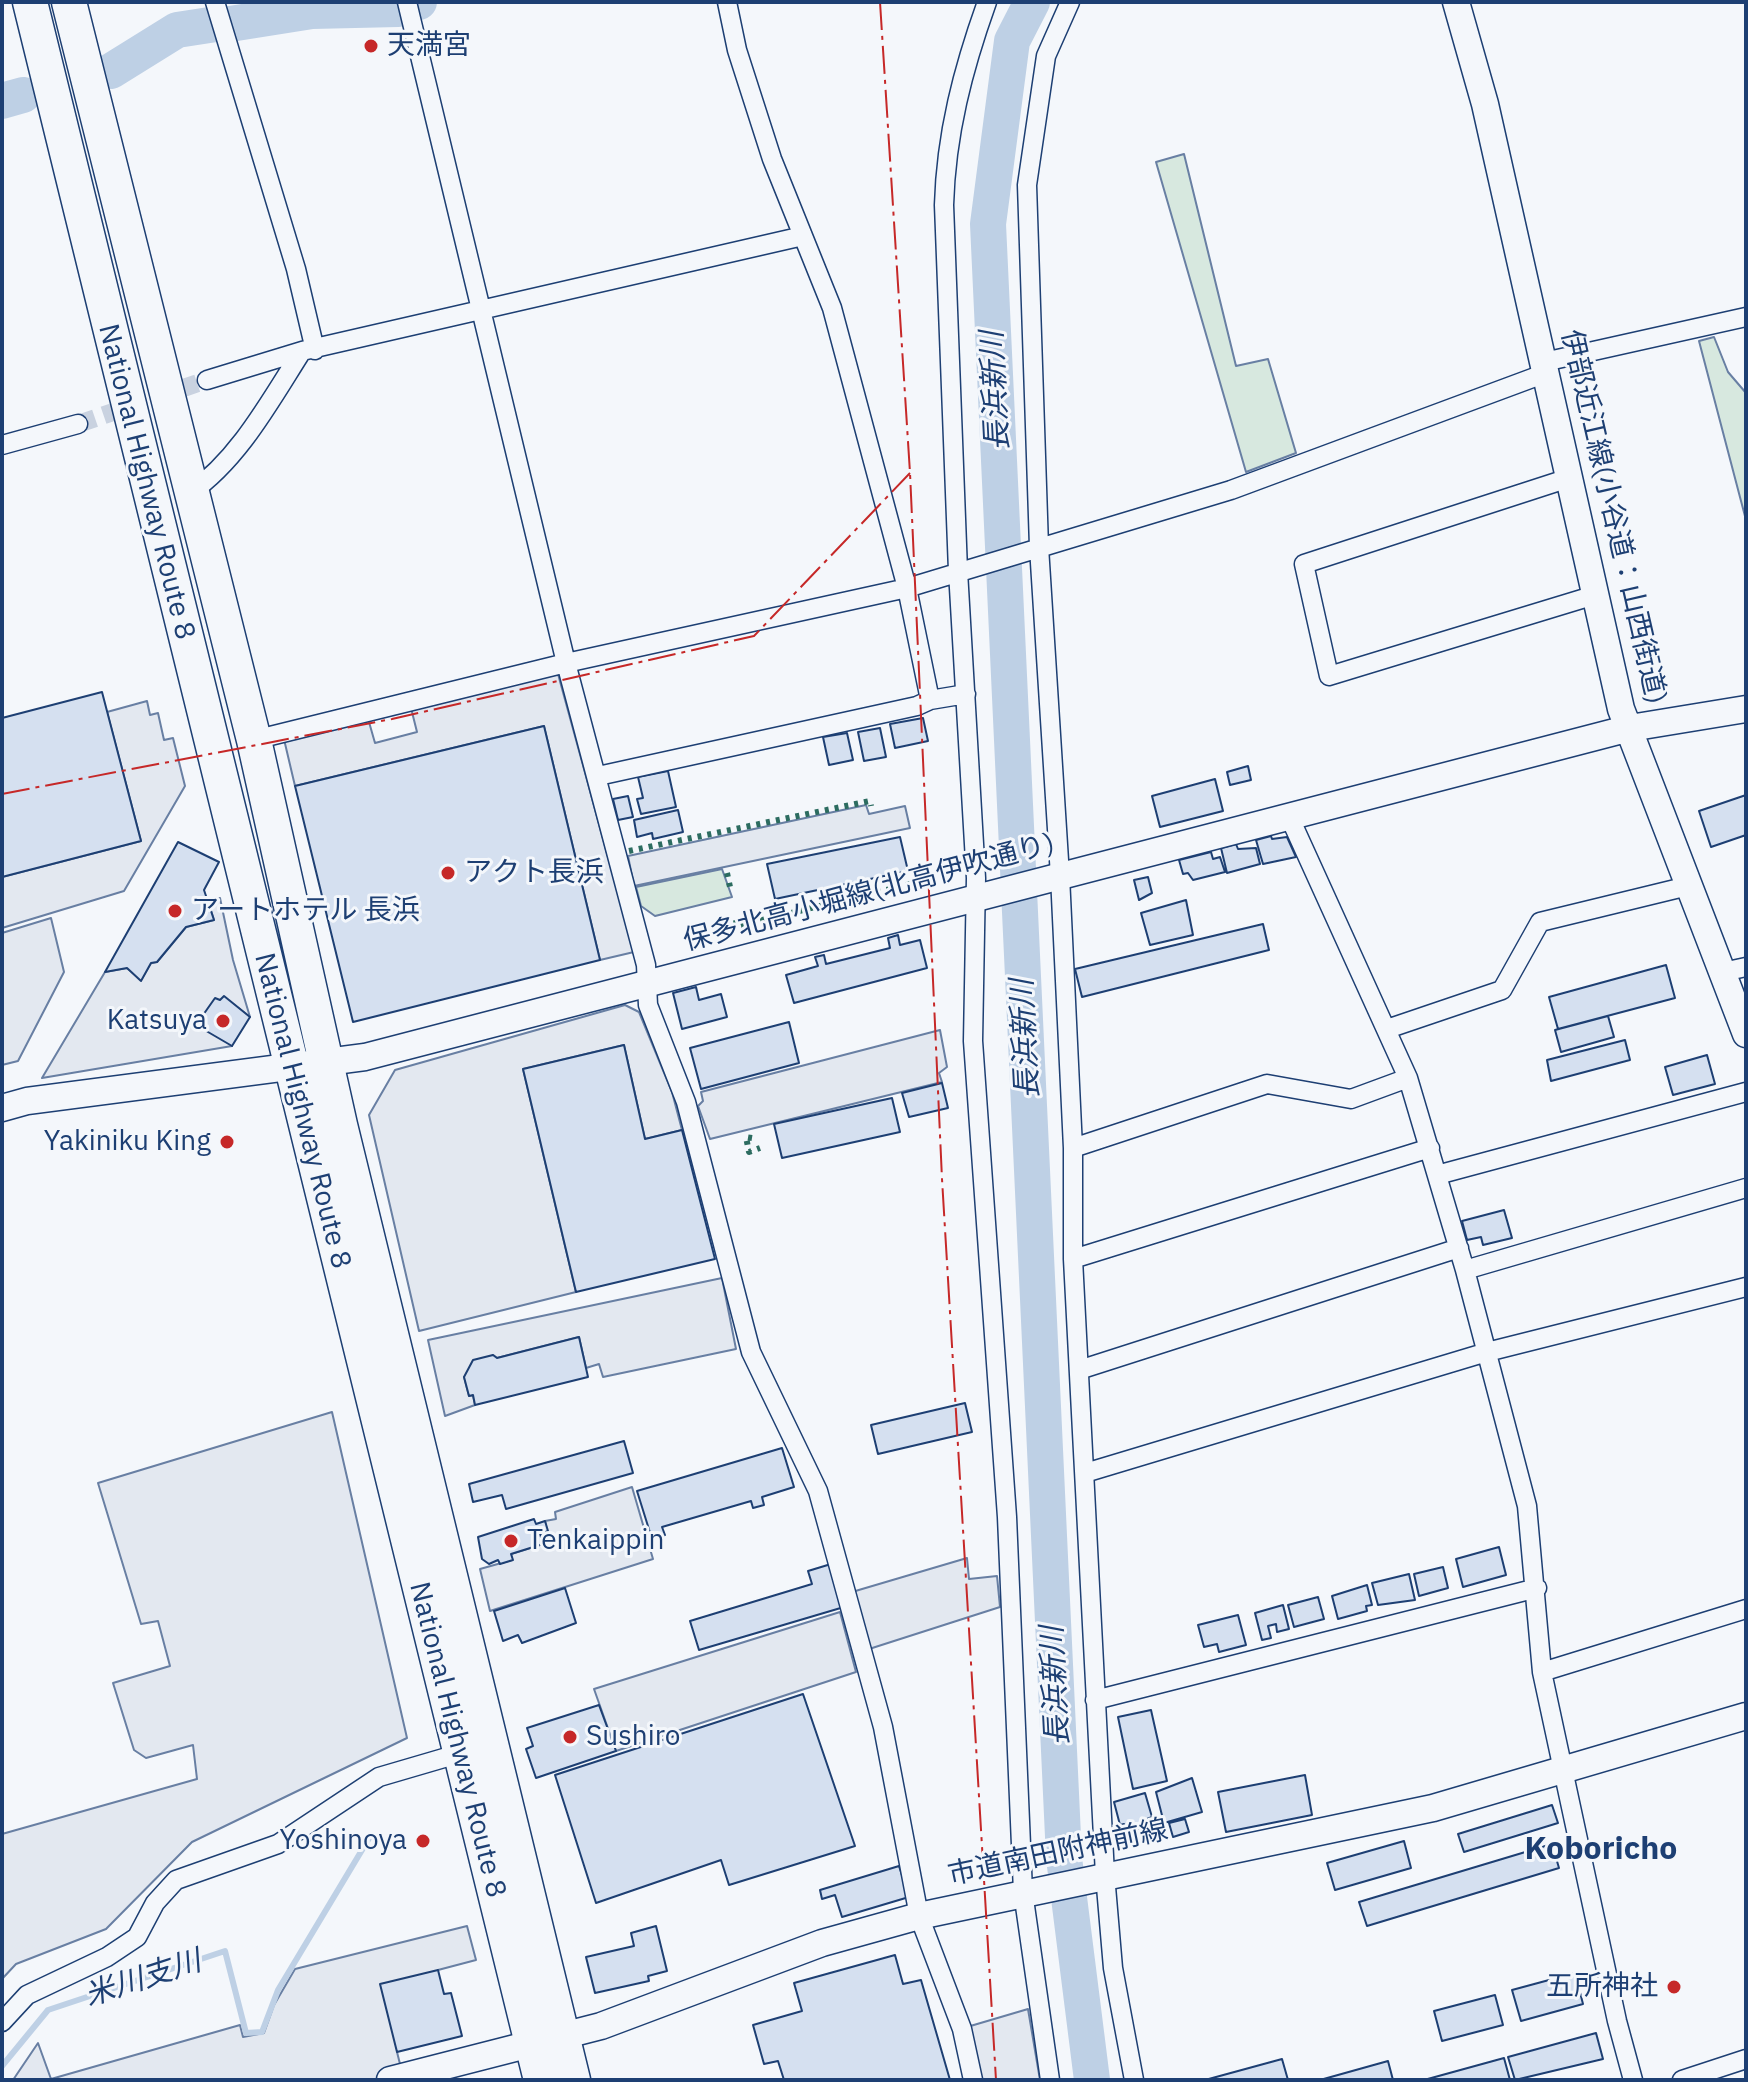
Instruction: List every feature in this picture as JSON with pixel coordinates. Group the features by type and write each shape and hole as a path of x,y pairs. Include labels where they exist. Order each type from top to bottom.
{"highway":[{"name":"National Highway Route 8","path":"30,2 461,1753 547,2040 573,2080"},
{"name":"National Highway Route 8","path":"69,2 254,740 328,1061 547,2040 541,2080"}],"street":[{"path":"190,493 210,479 308,351 292,254 215,2"},
{"path":"407,2 566,663 646,965 648,1005 686,1102 751,1352 818,1491 883,1727 919,1916 962,2029 973,2080"},
{"path":"727,2 737,50 772,159 832,308 907,588 930,700"},
{"path":"987,2 957,93 945,158 944,205 963,570 966,694 980,897 973,1041 1007,1517 1023,1892 1050,2080"},
{"path":"1070,2 1046,56 1027,185 1035,549 1053,878 1073,1148 1073,1259 1105,1875 1113,1968 1134,2080"},
{"name":"伊部近江線(小谷道：山西街道)","path":"1456,2 1485,104 1621,709 1688,886 1734,970 1744,1022"},
{"path":"207,380 308,351 803,236"},
{"path":"254,740 566,663 907,588 1231,490 1545,368 1746,317"},
{"path":"2,445 78,424"},
{"path":"1569,478 1304,564 1329,676 1595,595"},
{"path":"598,776 966,694"},
{"name":"保多北高小堀線(北高伊吹通り)","path":"2,1108 27,1101 365,1057 1630,728 1746,709"},
{"path":"1289,816 1408,1078 1465,1270 1527,1506 1537,1588 1542,1672 1633,2080"},
{"path":"1387,1029 1502,990 1540,922 1688,886"},
{"path":"1073,1148 1267,1084 1351,1099 1408,1078"},
{"path":"1437,1175 1746,1092"},
{"path":"1073,1259 1430,1148"},
{"path":"1465,1270 1746,1188"},
{"path":"1079,1370 1459,1248"},
{"path":"1085,1473 1487,1352 1746,1287"},
{"path":"1095,1700 1537,1588"},
{"path":"1542,1672 1746,1609"},
{"name":"市道南田附神前線","path":"390,2080 601,2026 822,1943 919,1916 1433,1808 1746,1716"},
{"path":"2,2022 27,1995 107,1957 137,1937 155,1903 176,1880 278,1844 379,1777 461,1753"},
{"path":"1682,2080 1746,2059"}],"shaded area":[{"path":"1184,154 1236,366 1268,359 1296,453 1246,472 1156,162"},
{"path":"1714,337 1728,372 1746,393 1746,520 1699,341"},
{"path":"558,674 634,952 600,960 544,726 295,786 283,735 367,715 375,743 417,732 410,704"},
{"path":"147,701 150,715 158,713 164,740 173,738 185,786 124,891 2,928 2,877 141,841 107,712"},
{"path":"866,805 869,814 905,806 910,828 634,886 628,856"},
{"path":"722,869 732,897 655,916 641,906 636,887"},
{"path":"220,898 233,960 250,1017 224,997 232,1046 42,1078 105,972 127,968 141,980 151,963 157,962 186,927 214,920 208,901"},
{"path":"51,918 64,972 18,1061 2,1065 2,933"},
{"path":"625,1005 639,1012 672,1092 682,1130 645,1139 624,1045 523,1069 576,1292 419,1331 369,1115 395,1070"},
{"path":"940,1030 947,1067 939,1073 942,1082 710,1139 698,1106 703,1101 701,1092"},
{"path":"722,1278 736,1349 603,1377 599,1364 586,1368 579,1337 497,1358 493,1355 464,1377 475,1405 445,1416 428,1340"},
{"path":"332,1412 407,1738 192,1842 106,1929 16,1964 2,1979 2,1834 197,1779 193,1745 146,1758 134,1750 113,1683 170,1666 158,1621 141,1624 98,1483"},
{"path":"632,1487 653,1559 490,1611 480,1569 512,1560 511,1554 543,1544 540,1534 547,1531 545,1521 556,1519 555,1512"},
{"path":"967,1558 969,1579 997,1576 1000,1607 866,1650 852,1592"},
{"path":"840,1612 856,1672 616,1751 594,1689"},
{"path":"467,1926 476,1960 438,1970 397,2052 404,2080 13,2080 38,2043 51,2079 240,2025 243,2037 264,2033 274,2005 295,1969"},
{"path":"1028,2009 1040,2080 978,2080 967,2027"}],"building":[{"path":"102,692 141,841 2,877 2,718"},
{"path":"923,718 928,741 895,748 890,724"},
{"name":"アクト長浜","path":"544,726 600,960 353,1022 295,786"},
{"path":"880,728 886,757 864,761 858,732"},
{"path":"847,733 853,760 829,765 823,737"},
{"path":"1248,766 1251,780 1230,785 1227,772"},
{"path":"668,771 676,807 641,814 637,799 643,798 638,777"},
{"path":"1215,779 1223,811 1160,827 1152,796"},
{"path":"1746,795 1746,835 1711,847 1699,811"},
{"path":"628,796 633,817 618,820 613,799"},
{"path":"678,810 683,832 653,839 652,833 637,837 634,820"},
{"path":"1271,836 1272,839 1287,837 1296,857 1263,864 1256,840"},
{"path":"900,837 908,871 775,899 767,864"},
{"name":"アートホテル 長浜","path":"178,842 219,862 204,890 214,920 186,927 157,962 151,963 141,981 127,968 105,972"},
{"path":"1236,844 1238,849 1256,848 1260,864 1227,873 1221,848"},
{"path":"1211,852 1213,859 1220,857 1225,872 1193,880 1188,873 1183,874 1179,860"},
{"path":"1148,877 1152,893 1139,900 1134,880"},
{"path":"1186,900 1193,935 1150,945 1141,913"},
{"path":"1263,924 1269,950 1082,997 1075,969"},
{"path":"898,935 900,945 920,940 927,968 794,1003 786,975 818,966 815,957 824,955 826,964 890,948 888,938"},
{"path":"1666,965 1675,998 1558,1029 1549,997"},
{"path":"696,987 699,1000 721,994 727,1017 682,1029 673,993"},
{"name":"Katsuya","path":"224,996 250,1017 232,1046 196,1025 215,998 220,1000"},
{"path":"1608,1016 1614,1037 1561,1052 1555,1030"},
{"path":"789,1022 799,1063 701,1089 690,1048"},
{"path":"1625,1040 1630,1060 1551,1081 1547,1060"},
{"path":"624,1045 645,1139 682,1130 715,1259 576,1292 523,1069"},
{"path":"1707,1055 1715,1084 1673,1095 1665,1067"},
{"path":"942,1083 948,1108 909,1117 902,1093"},
{"path":"892,1098 900,1132 782,1158 774,1124"},
{"path":"1504,1210 1512,1238 1483,1245 1481,1237 1467,1240 1462,1221"},
{"path":"579,1337 588,1377 475,1405 473,1395 469,1396 464,1377 473,1360 493,1355 497,1358"},
{"path":"965,1403 972,1432 878,1454 871,1425"},
{"path":"624,1441 633,1473 506,1509 502,1495 473,1502 469,1484"},
{"path":"782,1448 794,1487 762,1497 764,1505 753,1508 751,1501 662,1527 665,1535 652,1539 637,1491"},
{"name":"Tenkaippin","path":"534,1519 536,1524 545,1521 548,1531 540,1534 543,1544 511,1554 513,1560 500,1564 498,1560 489,1564 482,1559 478,1537"},
{"path":"1499,1547 1506,1575 1463,1587 1456,1559"},
{"path":"831,1564 844,1607 699,1650 690,1621 812,1584 808,1571"},
{"path":"1443,1567 1448,1588 1419,1596 1414,1574"},
{"path":"1409,1574 1415,1600 1378,1605 1372,1583"},
{"path":"1367,1585 1372,1605 1366,1606 1367,1611 1338,1619 1332,1596"},
{"path":"565,1588 576,1623 522,1643 518,1635 503,1641 494,1611"},
{"path":"1318,1597 1324,1619 1294,1627 1288,1605"},
{"path":"1283,1605 1289,1629 1277,1632 1276,1624 1268,1626 1271,1638 1262,1640 1255,1613"},
{"path":"1238,1615 1246,1645 1219,1652 1217,1644 1204,1647 1198,1625"},
{"path":"803,1694 855,1846 729,1885 721,1860 596,1903 555,1775"},
{"name":"Sushiro","path":"599,1705 616,1751 536,1778 526,1749 533,1746 527,1728"},
{"path":"1151,1710 1167,1781 1133,1789 1118,1717"},
{"path":"1305,1775 1312,1815 1226,1832 1218,1792"},
{"path":"1192,1778 1202,1812 1164,1823 1156,1792"},
{"path":"1145,1793 1152,1817 1147,1819 1149,1826 1126,1832 1124,1824 1120,1825 1114,1802"},
{"path":"1552,1805 1558,1823 1464,1852 1458,1834"},
{"path":"1185,1819 1189,1832 1173,1837 1169,1823"},
{"path":"1404,1841 1411,1868 1335,1890 1327,1863"},
{"path":"1552,1844 1559,1868 1367,1926 1359,1902"},
{"path":"899,1866 909,1897 842,1917 835,1895 822,1899 820,1890"},
{"path":"656,1926 667,1971 648,1976 649,1981 595,1993 586,1957 634,1946 631,1933"},
{"path":"895,1955 903,1984 921,1980 950,2080 784,2080 778,2061 764,2064 753,2025 802,2011 794,1983"},
{"path":"438,1970 444,1994 451,1993 462,2036 397,2052 380,1984"},
{"path":"1575,1973 1583,2004 1521,2021 1512,1990"},
{"path":"1495,1995 1503,2025 1442,2041 1434,2011"},
{"path":"1596,2033 1603,2059 1515,2080 1508,2057"},
{"path":"1504,2058 1510,2080 1424,2080"},
{"path":"1282,2059 1288,2080 1205,2080"},
{"path":"1388,2061 1393,2080 1320,2080"}],"waterway":[{"path":"230,24 312,11 398,9 419,2"},
{"name":"長浜新川","path":"1032,2 1012,41 988,224 1064,1858 1092,2080"},
{"path":"111,71 177,30 216,24"},
{"path":"2,101 23,95"},
{"name":"米川支川","path":"2,2066 48,2010 225,1951 246,2033 262,2032 278,1990 371,1835"}],"tunnel":[{"path":"78,424 207,380"}],"hedge":[{"path":"629,851 870,801 871,806"},
{"path":"727,873 730,887"},
{"path":"736,920 737,926 923,881"},
{"path":"752,1138 746,1137 749,1152 760,1148"}],"power":[{"path":"880,2 910,473 942,1179 996,2080"},
{"path":"2,794 392,719 754,636 910,473"}],"place":[{"name":"天満宮","path":"371,46"},
{"name":"アクト長浜","path":"448,873"},
{"name":"アートホテル 長浜","path":"175,911"},
{"name":"Katsuya","path":"223,1021"},
{"name":"Yakiniku King","path":"227,1142"},
{"name":"Tenkaippin","path":"511,1541"},
{"name":"Sushiro","path":"570,1737"},
{"name":"Yoshinoya","path":"423,1841"},
{"name":"五所神社","path":"1674,1987"}],"district":[{"name":"Koboricho","path":"1601,1850"}]}
